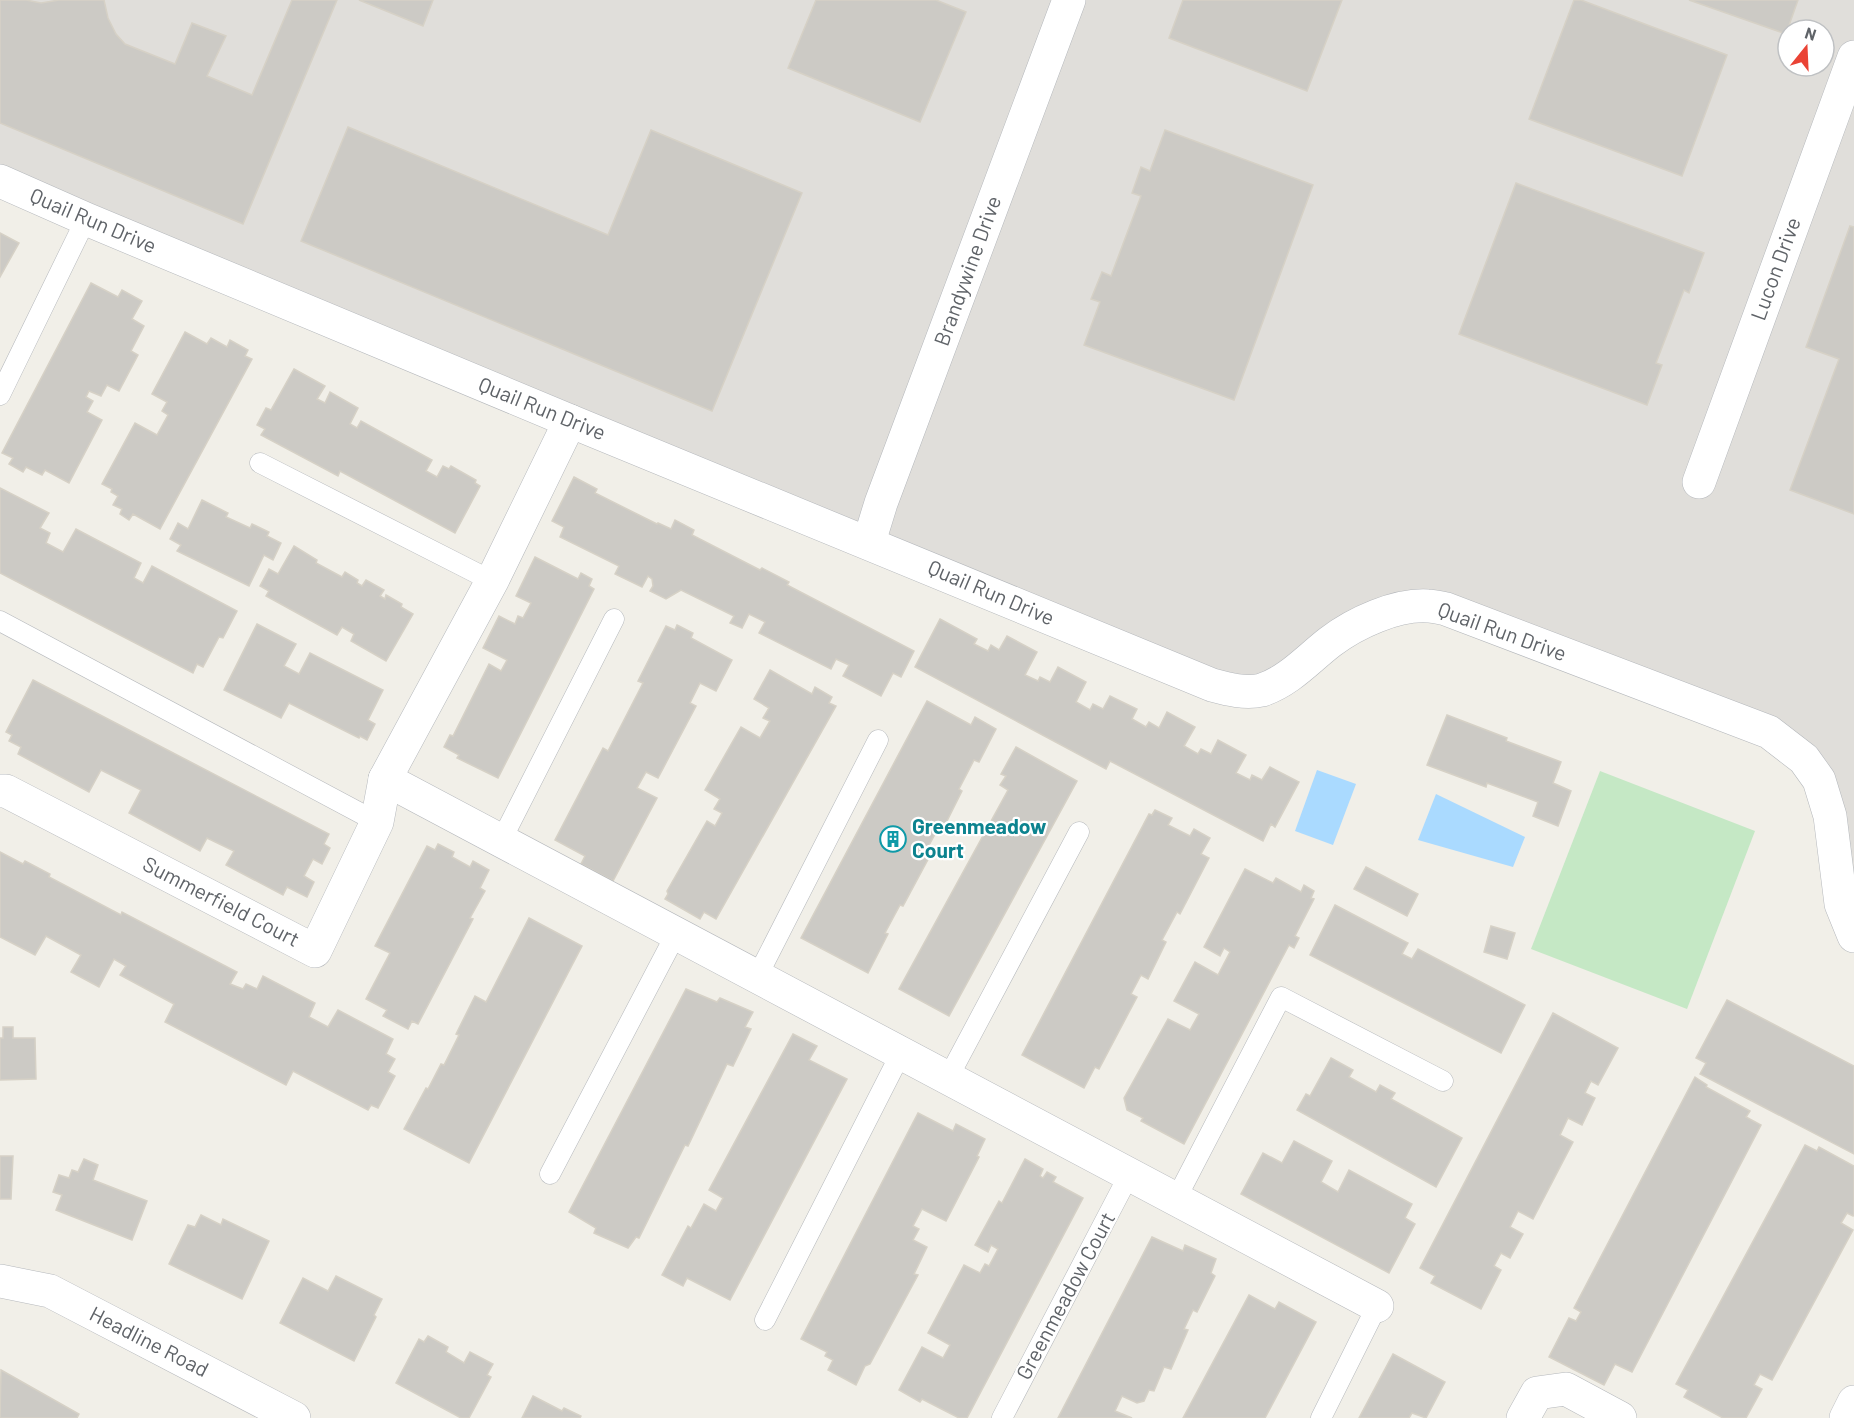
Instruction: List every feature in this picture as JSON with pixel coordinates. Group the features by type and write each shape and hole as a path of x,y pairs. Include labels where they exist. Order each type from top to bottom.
{"street":[{"name":"Brandywine Drive","path":"869,542 1069,0"},
{"name":"Lucon Drive","path":"1699,482 1854,57"},
{"name":"Quail Run Drive","path":"0,181 570,421 869,542 1212,685 1235,691 1261,690 1294,674 1330,642 1361,622 1403,609 1428,606 1446,609 1769,732 1804,759 1819,780 1830,816 1841,904 1854,936"},
{"name":"Summerfield Court","path":"0,791 6,791 315,951 377,822 385,779 492,581 570,421"},
{"path":"385,779 1377,1306"},
{"name":"Headline Road","path":"0,1281 50,1291 294,1418"},
{"path":"1523,1418 1537,1393 1566,1389 1620,1418"},
{"path":"1846,1418 1854,1402"}],"lane":[{"path":"0,395 86,219"},
{"path":"260,463 492,581"},
{"path":"501,841 614,619"},
{"path":"0,621 377,822"},
{"path":"757,976 878,740"},
{"path":"948,1078 1078,832"},
{"path":"550,1174 676,934"},
{"path":"1176,1199 1281,997 1443,1082"},
{"path":"765,1320 901,1053"},
{"name":"Greenmeadow Court","path":"1002,1418 1129,1175"},
{"path":"1321,1418 1377,1306"}],"shaded area":[{"path":"0,0 1854,0 1854,936 1804,759 1428,606 1261,690 0,181"}],"green space":[{"path":"1600,771 1755,831 1687,1009 1531,949"}],"water":[{"path":"1317,770 1356,784 1333,845 1295,831"},
{"path":"1436,794 1525,837 1513,867 1418,840"}],"building":[{"path":"0,0 26,0 41,3 59,0 104,0 108,18 116,34 125,44 175,64 192,23 226,36 207,76 252,95 292,0 337,0 243,224 0,123"},
{"path":"359,0 433,0 423,26"},
{"path":"816,0 936,0 966,12 920,122 788,68"},
{"path":"1183,0 1342,0 1307,91 1169,38"},
{"path":"1574,0 1581,0 1727,55 1682,176 1529,119"},
{"path":"1689,0 1798,0 1792,18 1776,18 1776,30"},
{"path":"348,127 608,235 651,130 802,193 712,411 301,241"},
{"path":"1165,130 1313,185 1234,400 1084,345 1100,302 1091,299 1102,272 1111,276 1141,196 1132,193 1141,167 1150,171"},
{"path":"1516,183 1704,253 1689,293 1684,290 1656,363 1662,365 1647,405 1459,334"},
{"path":"1850,226 1854,227 1854,514 1790,490 1839,359 1806,347"},
{"path":"0,233 19,243 0,277"},
{"path":"91,283 118,297 122,290 142,301 132,319 144,326 131,351 138,355 119,391 107,385 101,396 89,391 86,397 93,401 87,412 102,420 69,483 45,470 42,475 26,467 23,472 9,464 13,458 2,453"},
{"path":"185,332 207,344 211,338 227,347 230,340 248,350 245,356 252,359 160,529 133,514 129,520 120,514 122,509 113,505 118,496 111,492 112,489 102,484 135,423 157,435 168,415 162,411 167,402 152,394"},
{"path":"294,369 325,386 317,399 325,403 330,392 358,408 350,424 357,428 361,421 432,460 426,471 437,477 443,466 449,469 451,466 476,480 475,483 480,486 455,533 340,471 338,476 261,435 265,429 257,425 266,408 271,410"},
{"path":"574,477 597,489 595,493 657,524 671,529 675,520 694,530 692,535 760,570 762,568 789,582 787,585 914,651 901,677 893,673 881,696 843,676 849,665 836,659 831,669 759,633 765,622 749,614 742,628 730,623 734,616 681,590 666,599 650,591 653,586 652,579 648,576 642,587 615,574 619,566 560,537 564,527 552,521"},
{"path":"0,488 49,513 40,528 50,533 46,543 63,552 76,529 141,563 134,578 143,583 152,566 237,611 223,638 219,637 203,667 197,664 193,673 0,573"},
{"path":"202,500 228,513 226,517 250,528 252,524 269,532 267,536 281,543 273,560 264,555 249,586 177,551 181,545 170,539 178,523 188,529"},
{"path":"294,546 317,560 316,563 342,577 345,572 358,580 357,583 362,586 366,580 384,590 380,596 385,599 386,595 402,604 401,607 413,614 386,661 351,641 354,634 342,627 337,635 266,596 269,591 260,586 269,569 278,574"},
{"path":"535,557 578,579 581,573 592,579 589,586 594,589 498,778 457,758 459,755 444,747 450,735 453,736 489,664 501,671 507,660 483,648 499,616 515,624 518,616 523,618 531,603 516,596"},
{"path":"940,619 977,639 974,644 988,651 991,645 999,650 1007,636 1037,652 1025,675 1038,681 1040,677 1050,682 1058,667 1086,682 1076,702 1090,710 1093,704 1103,709 1110,696 1137,709 1132,719 1146,727 1149,722 1159,728 1167,712 1195,727 1184,746 1198,754 1201,749 1211,754 1218,740 1246,755 1236,773 1250,780 1252,775 1262,780 1270,767 1299,782 1275,827 1271,824 1263,841 1110,761 1106,769 915,667"},
{"path":"257,624 296,644 284,666 299,674 310,653 383,690 368,720 375,724 367,740 289,703 281,718 224,690"},
{"path":"677,625 693,633 691,638 732,660 716,691 700,683 690,703 696,706 658,778 646,772 637,788 657,798 613,881 581,864 585,856 555,840 603,748 608,751 643,683 638,681 666,626 675,630"},
{"path":"770,670 812,694 815,687 832,697 829,703 836,706 716,919 704,912 700,919 665,899 667,891 707,821 715,826 722,813 714,809 720,799 705,790 741,727 760,738 770,721 763,718 769,708 754,699"},
{"path":"33,680 329,834 324,844 330,848 322,864 313,859 304,876 314,882 307,897 287,887 283,895 226,865 234,851 207,838 200,851 129,813 141,790 101,770 89,792 18,754 21,747 9,741 12,735 6,732"},
{"name":"Greenmeadow Court","path":"927,701 971,725 975,717 996,729 979,762 974,760 943,829 939,827 927,849 932,852 903,906 900,905 885,933 888,934 868,973 801,938"},
{"path":"1447,715 1561,762 1553,783 1571,791 1558,826 1533,816 1538,802 1487,783 1486,787 1427,765"},
{"path":"1016,747 1077,781 949,1016 899,989 1008,790 1000,785 1006,776 1001,774"},
{"path":"1155,810 1172,818 1168,825 1190,836 1194,829 1210,838 1201,854 1209,858 1180,914 1177,912 1162,940 1166,942 1148,979 1141,975 1131,994 1137,997 1099,1069 1095,1067 1084,1088 1022,1055 1149,814 1152,815"},
{"path":"438,844 454,852 452,857 470,867 473,861 489,870 480,888 485,891 470,918 473,919 418,1024 412,1021 408,1029 383,1016 387,1010 366,999 390,953 375,946 427,846 435,850"},
{"path":"0,852 23,864 25,861 50,874 49,877 121,915 122,912 237,972 230,984 243,989 246,984 257,989 263,976 315,1003 309,1017 328,1027 338,1010 393,1039 386,1054 395,1059 388,1072 395,1076 378,1108 371,1105 368,1110 293,1071 286,1085 165,1022 174,1004 120,975 126,966 114,959 99,987 71,972 81,955 46,936 35,955 0,937"},
{"path":"1366,867 1418,894 1407,916 1354,889"},
{"path":"1245,869 1273,883 1276,878 1301,892 1304,885 1314,891 1311,898 1314,899 1295,936 1299,938 1294,948 1289,945 1184,1144 1141,1121 1143,1118 1127,1110 1124,1098 1168,1019 1190,1030 1199,1014 1174,1001 1195,962 1218,975 1230,952 1224,948 1220,956 1204,947"},
{"path":"1335,905 1408,943 1402,954 1412,959 1418,949 1525,1005 1501,1053 1310,955"},
{"path":"529,918 582,946 469,1163 404,1129 441,1064 444,1065 475,996 486,1002"},
{"path":"1491,926 1515,933 1507,959 1484,952"},
{"path":"686,989 717,1002 720,998 753,1012 745,1027 751,1029 733,1066 727,1064 688,1146 685,1145 639,1238 636,1237 628,1248 594,1233 596,1228 569,1212"},
{"path":"1727,1000 1854,1066 1854,1154 1700,1074 1706,1063 1696,1058"},
{"path":"1553,1013 1618,1048 1598,1085 1591,1081 1585,1093 1595,1098 1582,1125 1568,1118 1560,1135 1573,1142 1533,1219 1518,1211 1510,1227 1523,1234 1510,1258 1501,1253 1494,1266 1501,1270 1481,1309 1431,1283 1435,1276 1420,1268"},
{"path":"3,1027 13,1027 13,1038 35,1038 36,1079 0,1080 0,1038 3,1038"},
{"path":"793,1034 817,1046 809,1060 847,1079 730,1300 687,1278 683,1286 662,1275 688,1226 691,1228 704,1204 716,1211 723,1198 709,1190"},
{"path":"1331,1058 1353,1070 1349,1077 1376,1092 1380,1085 1395,1093 1391,1099 1462,1138 1436,1187 1297,1110 1306,1094 1310,1096"},
{"path":"1695,1077 1707,1085 1706,1087 1750,1111 1746,1117 1761,1125 1632,1372 1615,1364 1604,1385 1549,1357 1569,1318 1576,1321 1581,1312 1574,1308"},
{"path":"918,1113 953,1131 956,1124 985,1139 977,1156 979,1157 946,1221 922,1209 913,1226 919,1229 913,1240 927,1247 914,1274 918,1275 870,1364 865,1366 856,1385 828,1370 833,1360 825,1356 827,1352 801,1339"},
{"path":"1294,1141 1332,1161 1321,1182 1338,1192 1349,1170 1412,1204 1405,1218 1415,1224 1389,1273 1241,1194 1263,1153 1282,1163"},
{"path":"1805,1145 1817,1151 1819,1147 1854,1166 1854,1214 1853,1216 1847,1213 1841,1223 1853,1230 1772,1380 1760,1374 1754,1385 1762,1389 1746,1418 1723,1418 1684,1397 1688,1390 1676,1384"},
{"path":"0,1156 13,1156 11,1199 0,1199"},
{"path":"84,1159 98,1165 93,1180 147,1201 132,1240 56,1210 62,1195 53,1192 59,1175 69,1178 72,1170 78,1172"},
{"path":"1025,1159 1043,1169 1040,1176 1043,1178 1047,1172 1056,1177 1053,1182 1083,1198 967,1418 959,1418 922,1399 920,1402 899,1390 922,1347 943,1358 950,1345 928,1333 964,1265 980,1273 985,1264 989,1266 998,1249 991,1245 988,1252 975,1245 999,1201 1002,1203"},
{"path":"201,1215 221,1225 223,1219 269,1241 242,1299 169,1264 188,1225 195,1227"},
{"path":"1152,1237 1183,1251 1185,1245 1216,1259 1211,1273 1215,1276 1197,1312 1193,1310 1184,1329 1188,1330 1171,1369 1164,1367 1154,1391 1149,1390 1144,1401 1137,1403 1122,1396 1115,1411 1132,1418 1058,1418"},
{"path":"336,1276 382,1299 374,1315 376,1317 354,1361 280,1323 303,1278 328,1291"},
{"path":"1249,1295 1275,1309 1279,1302 1316,1322 1265,1418 1183,1418"},
{"path":"428,1336 448,1347 446,1352 464,1363 470,1352 493,1364 487,1375 491,1377 469,1418 461,1418 396,1383 419,1339 424,1342"},
{"path":"1393,1354 1445,1382 1426,1418 1412,1413 1409,1418 1359,1418"},
{"path":"1,1370 79,1414 77,1418 0,1418"},
{"path":"533,1396 562,1411 564,1408 581,1416 580,1418 522,1418"}],"place":[{"name":"Greenmeadow Court","path":"893,839"}]}
